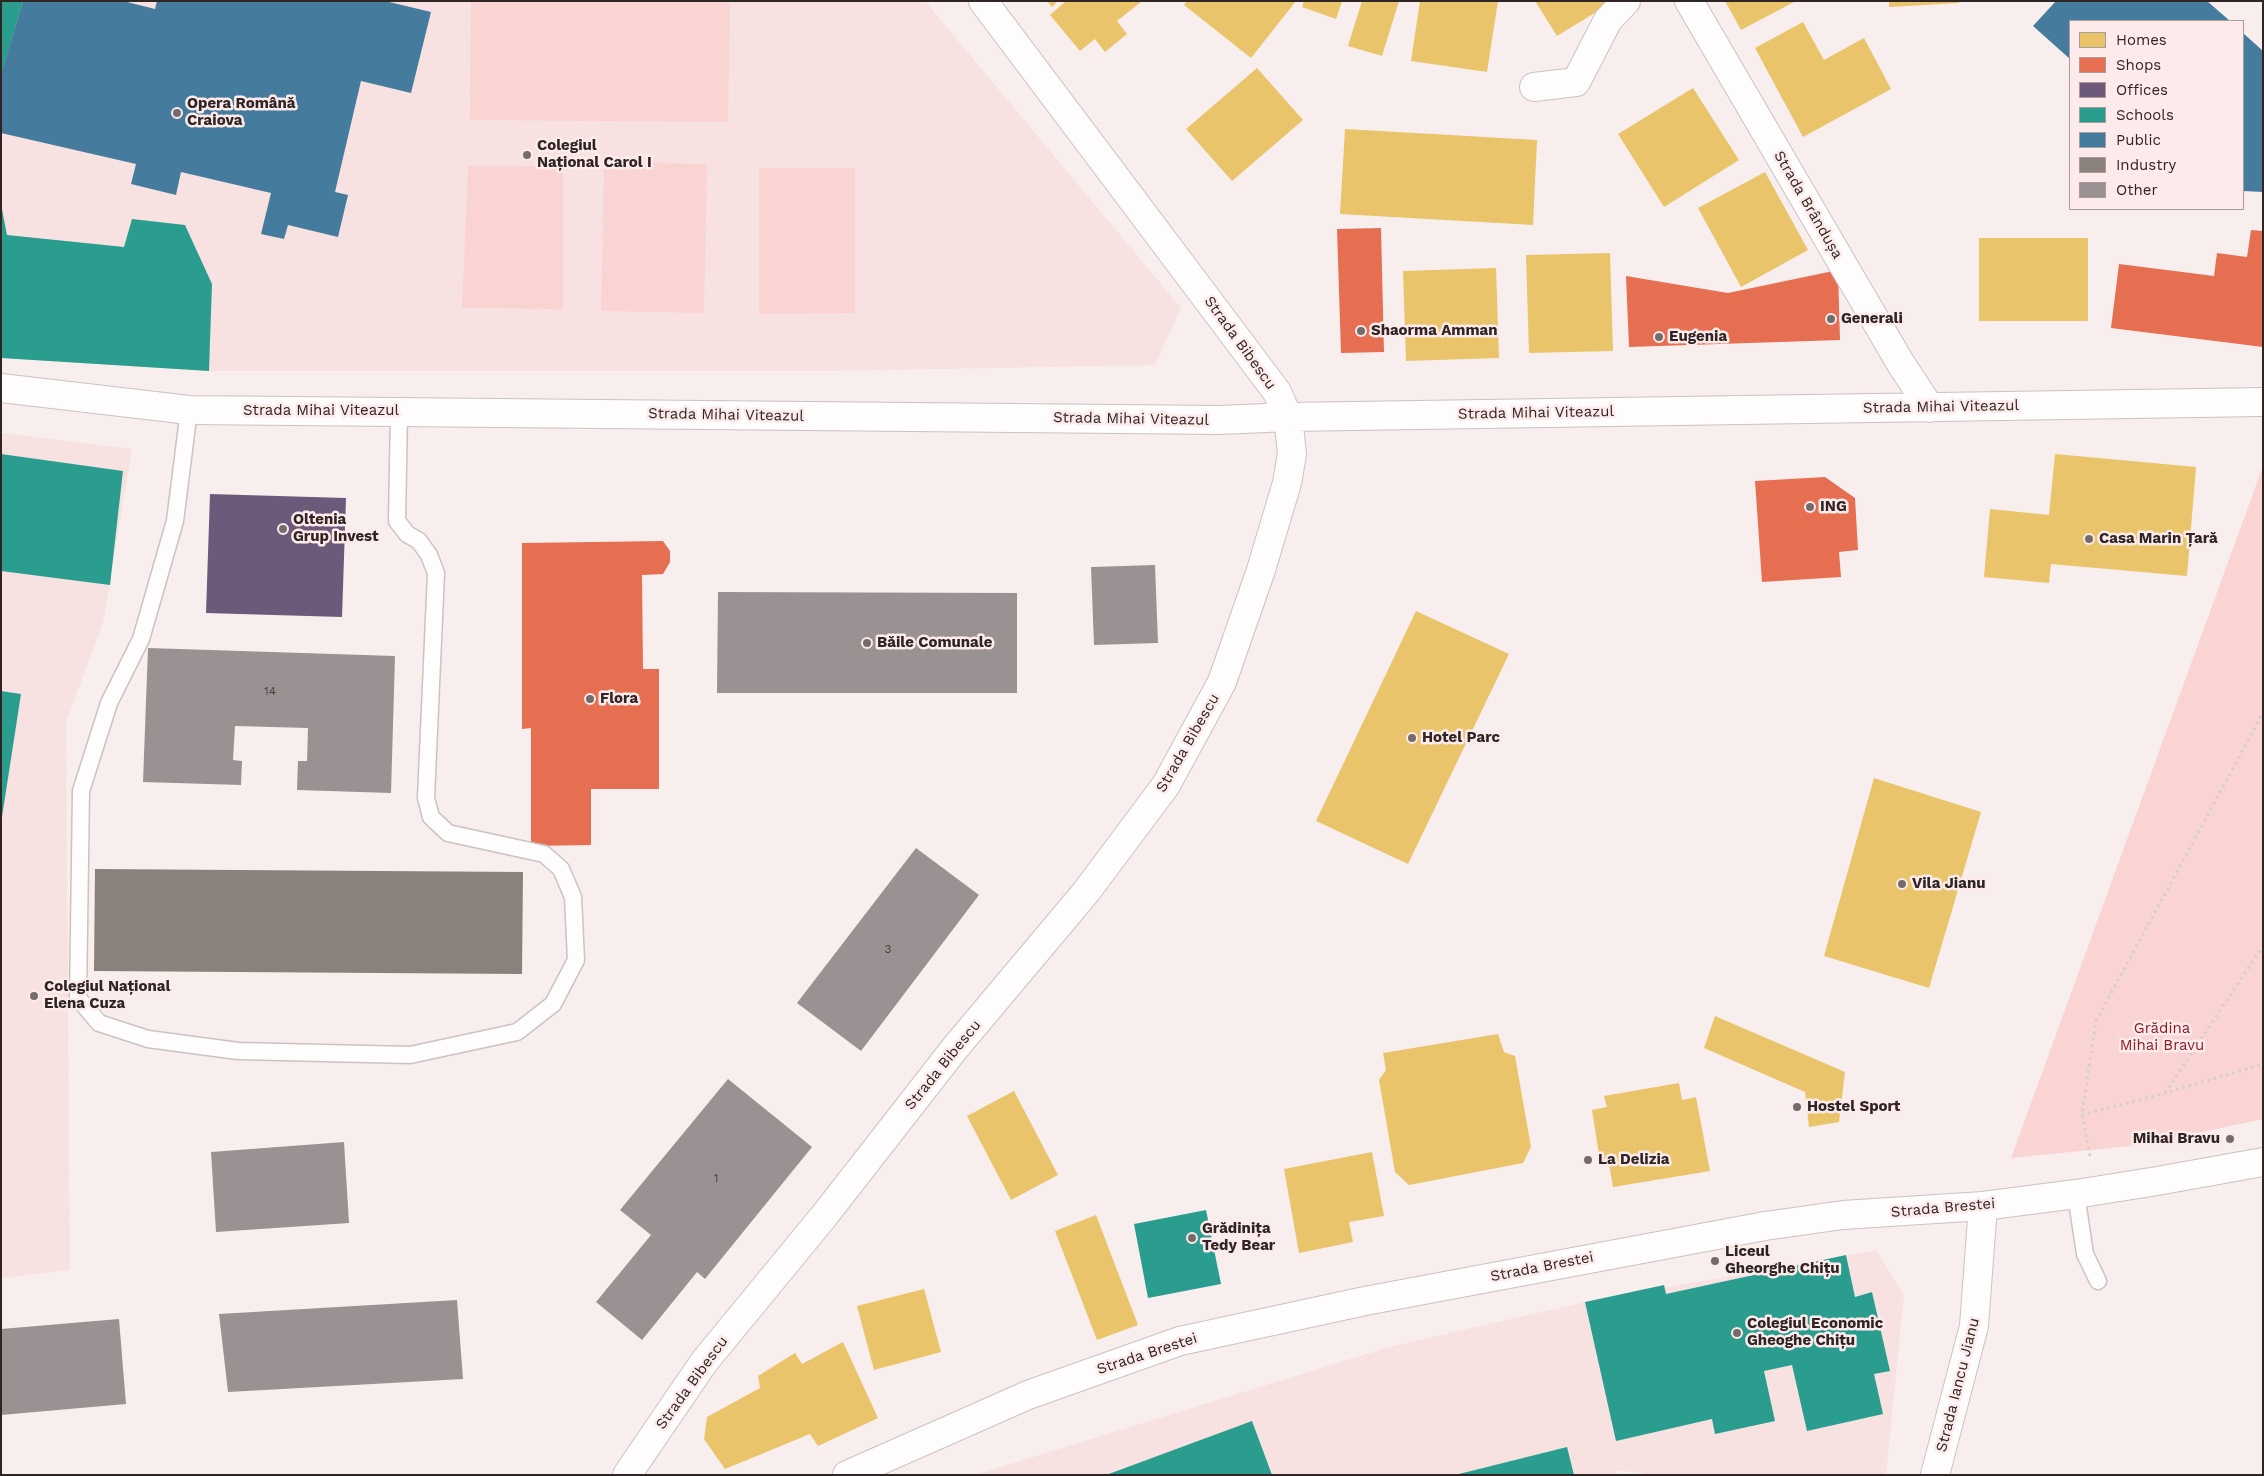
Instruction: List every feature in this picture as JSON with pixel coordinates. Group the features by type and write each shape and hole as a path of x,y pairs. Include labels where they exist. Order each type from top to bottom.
{"street":[{"name":"Strada Bibescu","path":"628,1475 704,1362 824,1216 955,1048 1086,892 1166,785 1222,682 1261,570 1287,483 1292,454 1288,417 1277,392 983,1"},
{"path":"1534,87 1576,82 1608,20 1626,1"},
{"name":"Strada Brândușa","path":"1689,1 1901,364 1930,408"},
{"name":"Strada Mihai Viteazul","path":"1,388 189,410 1220,420 1288,417 2263,402"},
{"name":"Strada Brestei","path":"847,1475 1028,1395 1180,1341 1365,1301 1765,1226 1843,1215 1983,1206 2086,1192 2263,1162"},
{"name":"Strada Iancu Jianu","path":"1935,1475 1974,1326 1983,1206"}],"lane":[{"path":"189,410 175,520 141,639 109,703 81,791 78,998 99,1023 148,1039 238,1051 410,1055 517,1032 553,1004 576,960 573,897 561,869 544,854 448,833 431,816 426,798 436,573 429,555 420,541 407,534 397,521 399,412"},
{"path":"2086,1192 2085,1254 2098,1281"}],"path":[{"path":"2086,1192 2082,1115 2096,1021 2263,713"},
{"path":"2165,1093 2263,946"},
{"path":"2082,1115 2263,1064"}],"shaded area":[{"name":"Colegiul Național Carol I","path":"1,1 925,1 1181,308 1155,365 833,371 209,371 1,358"},
{"name":"Colegiul Național Elena Cuza","path":"1,433 132,449 103,623 66,722 70,1270 1,1278"},
{"path":"1876,1250 1904,1295 1886,1475 1653,1475 1618,1470 1616,1475 975,1475 1389,1347 1585,1302"}],"green space":[{"path":"471,1 730,1 728,122 470,120"},
{"path":"604,162 707,164 704,313 601,311"},
{"path":"468,166 563,166 563,309 462,308"},
{"path":"759,168 855,168 855,313 759,314"},
{"name":"Grădina Mihai Bravu","path":"2263,466 2263,1119 2141,1145 2011,1158"}],"building: Homes":[{"path":"1047,1 1058,1 1052,7"},
{"path":"1066,1 1141,2 1117,21 1127,34 1105,52 1095,39 1080,51 1050,15"},
{"path":"1187,1 1296,1 1251,58 1184,5"},
{"path":"1304,1 1342,1 1336,19 1302,7"},
{"path":"1362,1 1399,1 1382,56 1348,46"},
{"path":"1420,1 1498,1 1487,72 1411,61"},
{"path":"1535,1 1614,1 1557,36"},
{"path":"1725,1 1796,1 1741,30"},
{"path":"1889,1 1959,1 1959,3 1889,7"},
{"path":"1803,22 1824,60 1864,38 1891,89 1803,137 1755,48"},
{"path":"1257,68 1303,120 1232,181 1186,129"},
{"path":"1693,88 1739,160 1664,207 1618,134"},
{"path":"1345,129 1537,140 1533,225 1340,214"},
{"path":"1765,172 1808,250 1741,287 1698,208"},
{"path":"1979,238 2088,238 2088,321 1979,321"},
{"path":"1610,253 1613,351 1529,353 1526,255"},
{"path":"1496,268 1499,358 1406,361 1403,271"},
{"name":"Casa Marin Țară","path":"2055,454 2196,467 2187,576 2051,564 2049,583 1984,577 1990,509 2049,515"},
{"name":"Hotel Parc","path":"1416,611 1509,654 1408,864 1316,821"},
{"name":"Vila Jianu","path":"1874,778 1981,812 1929,988 1824,956"},
{"path":"1715,1016 1845,1072 1839,1122 1809,1127 1805,1092 1704,1048"},
{"path":"1498,1034 1504,1052 1515,1056 1531,1147 1523,1163 1409,1185 1395,1172 1379,1080 1386,1070 1383,1053"},
{"path":"1679,1083 1682,1100 1696,1097 1710,1171 1613,1187 1608,1159 1600,1161 1592,1110 1607,1107 1604,1096"},
{"path":"1014,1091 1058,1175 1011,1200 967,1116"},
{"path":"1372,1152 1384,1216 1349,1222 1353,1242 1299,1253 1284,1169"},
{"path":"1096,1215 1138,1325 1097,1340 1055,1231"},
{"path":"924,1289 941,1352 874,1370 857,1306"},
{"path":"843,1342 878,1418 818,1446 810,1434 725,1469 704,1439 707,1417 760,1388 758,1376 795,1353 802,1364"}],"building: Shops":[{"path":"1381,228 1384,352 1341,353 1337,229"},
{"path":"2251,230 2263,231 2263,347 2111,328 2119,264 2214,276 2217,253 2247,257"},
{"path":"1838,270 1840,340 1629,347 1626,276 1728,293"},
{"path":"1825,477 1855,498 1858,550 1839,552 1841,577 1762,582 1755,481"},
{"name":"Flora","path":"663,541 670,551 670,562 663,574 642,575 643,669 659,669 659,789 591,789 591,845 531,846 531,728 522,729 522,543"}],"building: Offices":[{"path":"210,494 346,498 342,617 206,613"}],"building: Schools":[{"path":"1,1 23,1 2,73 1,73"},
{"path":"1,204 7,235 124,247 132,219 185,225 212,284 209,371 1,358"},
{"path":"1,454 123,471 110,585 1,571"},
{"path":"1,691 21,694 2,817 1,817"},
{"path":"1206,1210 1221,1284 1148,1298 1134,1224"},
{"name":"Colegiul Economic Gheoghe Chițu","path":"1846,1255 1855,1297 1872,1292 1890,1371 1874,1374 1883,1414 1807,1431 1792,1365 1764,1371 1775,1421 1715,1434 1712,1419 1616,1441 1585,1302 1664,1285 1666,1294"},
{"path":"1252,1421 1272,1475 1106,1475"},
{"path":"1567,1447 1574,1475 1459,1475 1459,1474"}],"building: Public":[{"name":"Opera Română Craiova","path":"23,1 123,1 155,9 157,1 385,1 431,12 411,93 361,81 335,192 348,195 338,237 288,225 284,239 261,234 271,193 181,172 176,195 131,184 136,164 1,133 1,75"},
{"path":"2056,1 2207,1 2229,20 2069,20 2069,58 2033,26"},
{"path":"2244,34 2263,51 2263,192 2244,191"}],"building: Industry":[{"path":"95,869 523,872 522,974 94,971"}],"building: Other":[{"path":"1155,565 1158,643 1094,645 1091,567"},
{"name":"Băile Comunale","path":"718,592 1017,593 1017,693 717,693"},
{"path":"148,648 395,656 391,793 297,790 298,761 307,761 308,728 235,726 233,760 242,761 241,785 143,782"},
{"path":"916,848 979,895 861,1051 797,1003"},
{"path":"728,1079 812,1147 705,1279 697,1272 642,1340 596,1302 651,1235 620,1210"},
{"path":"344,1142 349,1223 216,1232 211,1152"},
{"path":"457,1300 463,1379 228,1392 219,1314"},
{"path":"119,1319 126,1404 1,1415 1,1329"}],"place":[{"name":"Opera Română Craiova","path":"177,113"},
{"name":"Colegiul Național Carol I","path":"527,155"},
{"name":"Generali","path":"1831,319"},
{"name":"Shaorma Amman","path":"1361,331"},
{"name":"Eugenia","path":"1659,337"},
{"name":"ING","path":"1810,507"},
{"name":"Oltenia Grup Invest","path":"283,529"},
{"name":"Casa Marin Țară","path":"2089,539"},
{"name":"Băile Comunale","path":"867,643"},
{"name":"Flora","path":"590,699"},
{"name":"Hotel Parc","path":"1412,738"},
{"name":"Vila Jianu","path":"1902,884"},
{"name":"Colegiul Național Elena Cuza","path":"34,996"},
{"name":"Hostel Sport","path":"1797,1107"},
{"name":"Mihai Bravu","path":"2230,1139"},
{"name":"La Delizia","path":"1588,1160"},
{"name":"Grădinița Tedy Bear","path":"1192,1238"},
{"name":"Liceul Gheorghe Chițu","path":"1715,1261"},
{"name":"Colegiul Economic Gheoghe Chițu","path":"1737,1333"}]}
